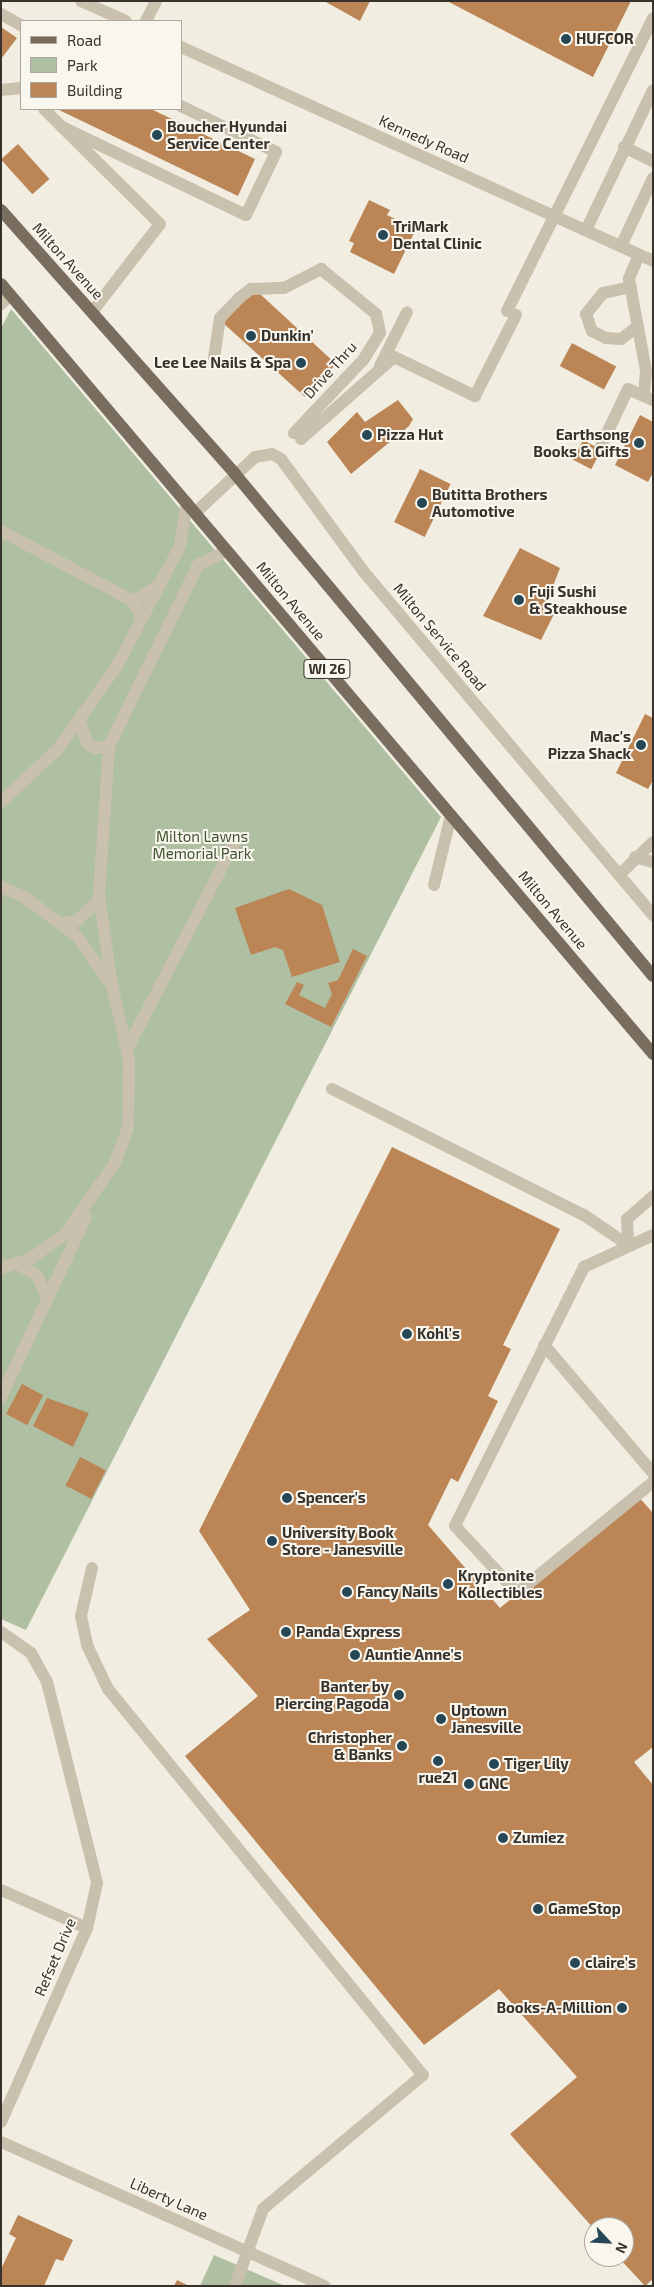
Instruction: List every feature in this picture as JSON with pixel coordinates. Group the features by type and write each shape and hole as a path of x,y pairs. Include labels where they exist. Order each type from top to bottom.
{"main road":[{"name":"Milton Avenue","path":"1,210 235,474 653,976"},
{"name":"Milton Avenue","path":"1,284 6,300 191,508 653,1054"}],"street":[{"path":"82,1 124,20"},
{"path":"146,20 156,1"},
{"path":"1,14 20,24"},
{"path":"376,373 394,357 475,396 554,216 653,18"},
{"name":"Kennedy Road","path":"182,46 653,261"},
{"path":"1,90 20,88"},
{"path":"586,230 624,147 653,90"},
{"path":"62,127 246,215 276,152 182,106"},
{"path":"45,110 160,224 92,312"},
{"path":"624,147 653,160"},
{"path":"621,246 653,178"},
{"path":"639,255 631,287 648,398"},
{"name":"Drive Thru","path":"214,358 220,318 239,298 251,289 284,288 321,269 376,314 380,333 364,359 297,436 376,373"},
{"path":"631,287 603,293 586,314 598,336 622,339 642,350"},
{"path":"376,373 407,312"},
{"path":"622,339 638,326"},
{"path":"601,446 628,389 648,398"},
{"name":"Milton Service Road","path":"191,508 263,454 276,456 292,469 354,560 653,915"},
{"path":"1,802 59,748 80,722 162,582 180,546 191,508"},
{"path":"1,532 133,601 142,619"},
{"path":"1,1397 128,1127 127,1049 112,986 99,900 109,746 198,564 227,551"},
{"path":"133,601 162,582"},
{"path":"80,722 88,744 95,748 109,746"},
{"path":"434,884 451,816"},
{"path":"127,1049 238,837"},
{"path":"618,875 653,842"},
{"path":"635,857 653,862"},
{"path":"1,887 61,923 94,956 112,986"},
{"path":"61,923 77,921 99,900"},
{"path":"332,1089 584,1215 628,1245"},
{"path":"1,1268 16,1263 66,1234 100,1188"},
{"path":"628,1245 627,1219 653,1196"},
{"path":"653,1234 584,1268 455,1526 517,1593 653,1482"},
{"path":"16,1263 37,1275 47,1297"},
{"path":"544,1345 653,1473"},
{"path":"92,1568 81,1616 87,1645 108,1689 422,2075 263,2209 235,2286"},
{"name":"Refset Drive","path":"1,1632 31,1653 47,1682 97,1883 87,1928 1,2122"},
{"path":"1,1890 87,1928"},
{"name":"Liberty Lane","path":"1,2142 324,2286"}],"green space":[{"name":"Milton Lawns Memorial Park","path":"11,309 441,817 26,1630 1,1619 1,328"},
{"path":"214,2255 285,2286 200,2286"}],"building":[{"path":"324,1 370,1 360,21"},
{"name":"HUFCOR","path":"447,1 631,1 593,77"},
{"path":"1,27 17,38 1,59"},
{"name":"Boucher Hyundai Service Center","path":"59,110 153,110 255,159 238,196"},
{"path":"18,144 49,179 32,194 1,159"},
{"name":"TriMark Dental Clinic","path":"369,200 390,210 387,215 416,229 394,274 350,252 354,243 349,241"},
{"path":"259,293 336,364 305,397 222,322 249,294"},
{"path":"572,343 616,366 604,389 560,366"},
{"name":"Pizza Hut","path":"398,400 413,419 409,426 351,474 327,442 357,412 365,422"},
{"name":"Earthsong Books & Gifts","path":"640,415 653,422 653,473 648,482 615,465"},
{"path":"583,440 602,450 591,469 573,459"},
{"name":"Butitta Brothers Automotive","path":"420,469 451,484 425,537 394,522"},
{"name":"Fuji Sushi & Steakhouse","path":"520,548 560,568 545,607 555,612 541,640 483,616"},
{"name":"Mac's Pizza Shack","path":"645,714 653,718 653,780 648,789 616,773"},
{"path":"289,889 322,905 340,962 292,977 283,950 275,947 251,955 235,908"},
{"path":"353,949 367,956 331,1027 285,1004 297,982 304,985 299,995 325,1008 332,994 328,983 338,980"},
{"name":"Uptown Janesville","path":"392,1147 560,1229 503,1345 511,1349 488,1396 498,1401 458,1482 451,1478 428,1525 500,1608 637,1495 653,1513 653,1747 634,1762 653,1785 653,2279 645,2286 627,2267 634,2267 634,2217 584,2218 510,2134 577,2077 499,1989 424,2045 185,1756 258,1696 207,1639 250,1610 199,1531"},
{"path":"22,1384 43,1395 27,1425 6,1414"},
{"path":"47,1398 89,1413 73,1447 33,1426"},
{"path":"80,1457 106,1470 91,1499 65,1486"},
{"path":"18,2215 73,2240 63,2261 56,2259 44,2286 1,2286 1,2269 16,2238 9,2234"},
{"path":"177,2280 189,2286 174,2286"}],"place":[{"name":"HUFCOR","path":"566,39"},
{"name":"Boucher Hyundai Service Center","path":"157,135"},
{"name":"TriMark Dental Clinic","path":"383,235"},
{"name":"Dunkin'","path":"251,336"},
{"name":"Lee Lee Nails & Spa","path":"301,363"},
{"name":"Pizza Hut","path":"367,435"},
{"name":"Earthsong Books & Gifts","path":"639,443"},
{"name":"Butitta Brothers Automotive","path":"422,503"},
{"name":"Fuji Sushi & Steakhouse","path":"519,600"},
{"name":"Mac's Pizza Shack","path":"641,745"},
{"name":"Kohl's","path":"407,1334"},
{"name":"Spencer's","path":"287,1498"},
{"name":"University Book Store - Janesville","path":"272,1541"},
{"name":"Kryptonite Kollectibles","path":"448,1584"},
{"name":"Fancy Nails","path":"347,1592"},
{"name":"Panda Express","path":"286,1632"},
{"name":"Auntie Anne's","path":"355,1655"},
{"name":"Banter by Piercing Pagoda","path":"399,1695"},
{"name":"Uptown Janesville","path":"441,1719"},
{"name":"Christopher & Banks","path":"402,1746"},
{"name":"rue21","path":"438,1761"},
{"name":"Tiger Lily","path":"494,1764"},
{"name":"GNC","path":"469,1784"},
{"name":"Zumiez","path":"503,1838"},
{"name":"GameStop","path":"538,1909"},
{"name":"claire's","path":"575,1963"},
{"name":"Books-A-Million","path":"622,2008"}]}
